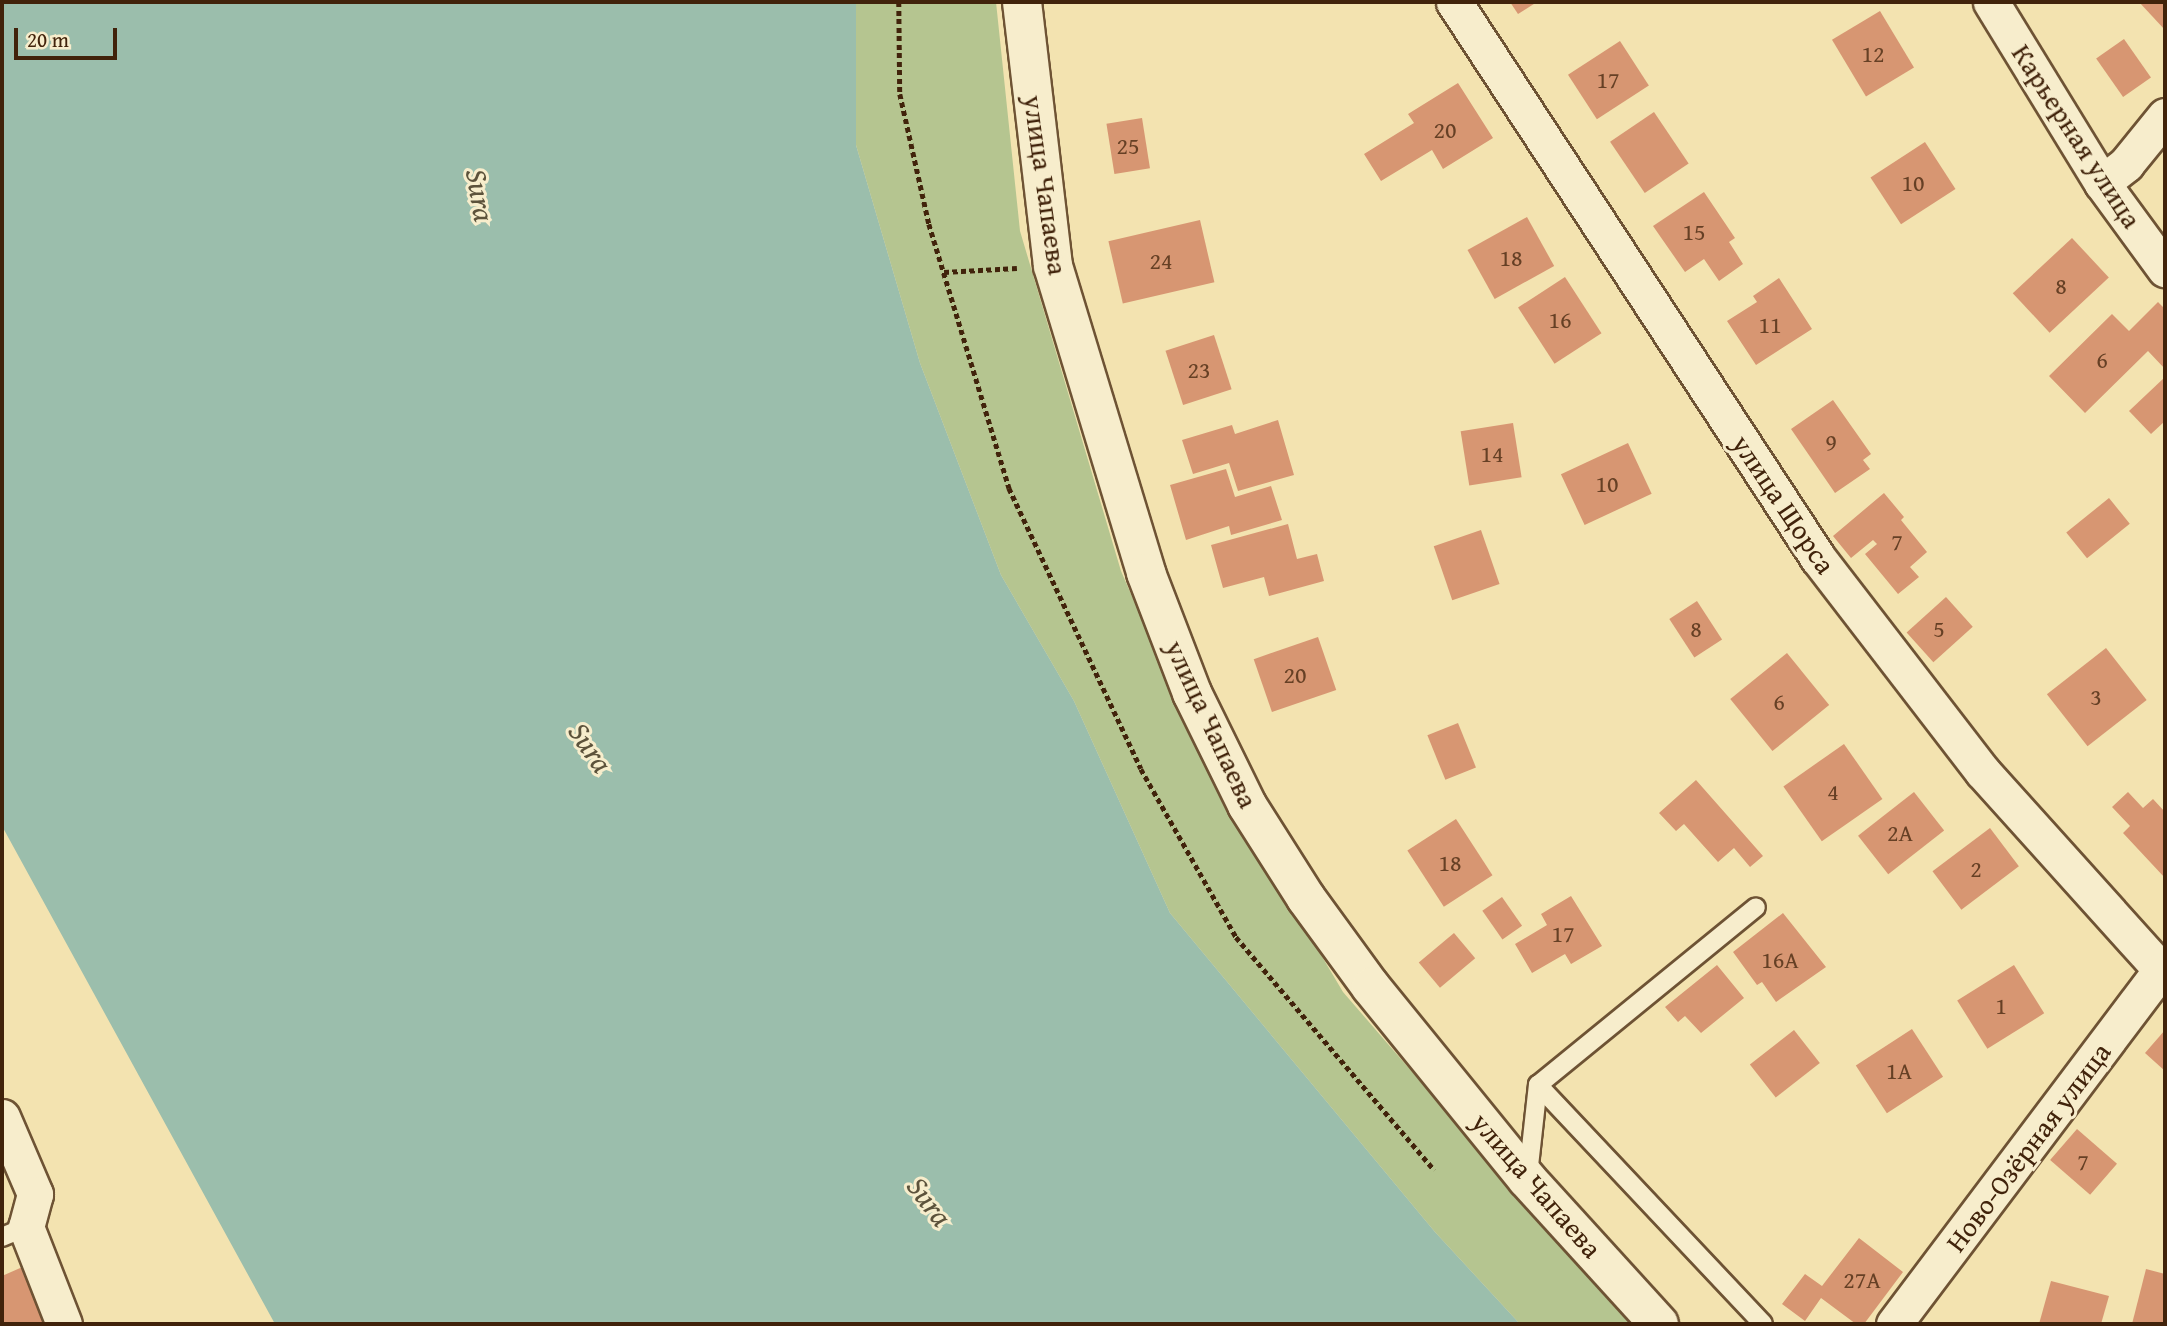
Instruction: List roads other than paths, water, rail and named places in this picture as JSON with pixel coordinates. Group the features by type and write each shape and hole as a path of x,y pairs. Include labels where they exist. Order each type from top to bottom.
{"street":[{"name":"улица Чапаева","path":"1022,2 1053,266 1146,573 1192,693 1247,805 1306,898 1371,987 1527,1179 1659,1324"},
{"name":"улица Щорса","path":"1454,2 1818,558 1982,771 2163,970"},
{"name":"Карьерная улица","path":"1991,2 2102,183 2165,269"},
{"path":"2102,183 2126,164 2165,116"},
{"name":"Ново-Озёрная улица","path":"1894,1324 2163,970"},
{"path":"2,1117 35,1194 14,1232 64,1324"}],"lane":[{"path":"1527,1179 1538,1085 1756,907"},
{"path":"1538,1085 1763,1324"}],"water":[{"name":"Sura","path":"2,2 856,2 856,145 920,363 1001,575 1074,701 1170,913 1435,1232 1520,1324 275,1324 2,826"}]}
